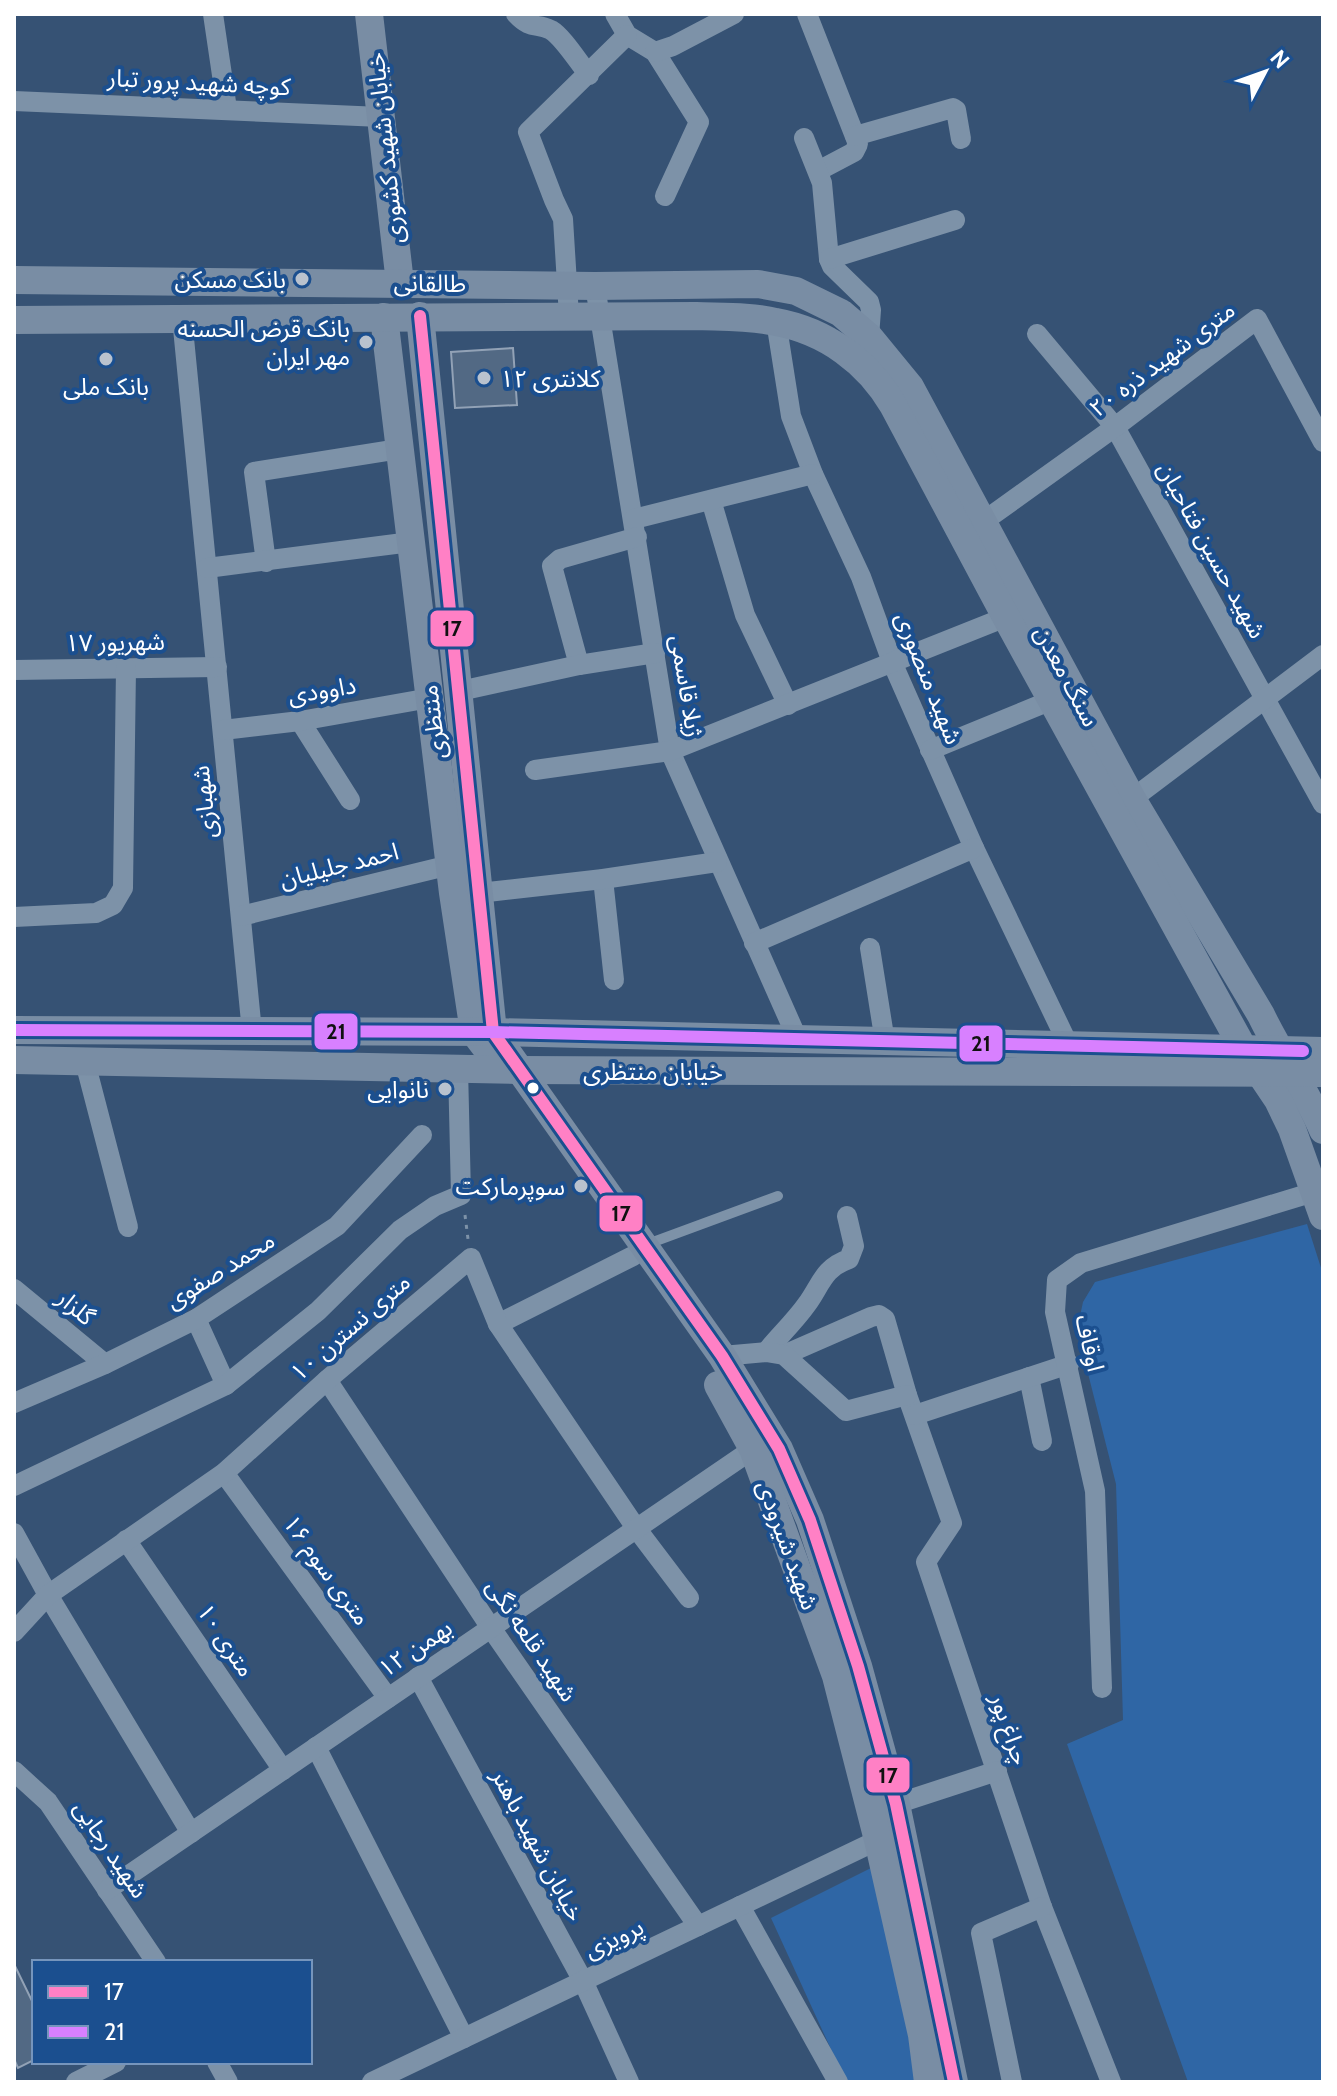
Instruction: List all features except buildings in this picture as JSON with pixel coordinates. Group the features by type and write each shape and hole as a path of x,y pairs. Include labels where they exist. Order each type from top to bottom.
{"main road":[{"name":"خیابان شهید کشوری","path":"369,14 400,283"},
{"name":"طالقانی","path":"14,280 566,286 758,284 796,291 841,313"},
{"name":"سنگ معدن","path":"841,313 869,337 910,387 1132,799 1261,1015 1310,1059 1309,1097 1323,1130"},
{"name":"منتظری","path":"420,316 479,893 483,1032"},
{"name":"طالقانی","path":"14,320 696,316 776,321 837,345"},
{"name":"منتظری","path":"384,317 450,865 483,1032"},
{"name":"سنگ معدن","path":"837,345 865,367 881,385 1243,1048 1278,1100 1292,1129 1318,1204"},
{"name":"خیابان منتظری","path":"14,1030 483,1032 1068,1044 1243,1048 1310,1059"},
{"name":"شهید شیرودی","path":"483,1032 639,1251 722,1356 779,1449 810,1520 858,1666 896,1804 954,2082"},
{"name":"خیابان منتظری","path":"14,1060 511,1070 1261,1074 1310,1059"},
{"name":"شهید شیرودی","path":"639,1251 753,1449 836,1676 878,1840 922,2035 928,2082"}],"street":[{"path":"213,14 227,109"},
{"path":"516,14 532,27 543,27 555,33 589,75"},
{"path":"615,14 627,35 655,52 699,122 665,196"},
{"path":"655,52 734,14"},
{"path":"807,14 855,136 857,150 818,171"},
{"path":"569,316 563,219 528,132 627,35"},
{"name":"کوچه شهید پرور تبار","path":"14,101 381,117"},
{"path":"855,136 953,108 956,110 961,139"},
{"path":"804,138 818,171 829,259 832,266 869,302 869,337"},
{"path":"829,259 955,220"},
{"name":"ژیلا قاسمی","path":"595,286 670,751 798,1040"},
{"name":"شهبازی","path":"182,318 252,1032"},
{"name":"۲۰ متری شهید ذره","path":"984,521 1257,319 1323,442"},
{"name":"شهید منصوری","path":"776,321 791,416 813,474 861,577 892,662 930,750 1068,1044"},
{"name":"شهید حسین فتاحیان","path":"1037,334 1115,427 1323,804"},
{"path":"266,562 254,472 399,449"},
{"path":"579,665 552,566 560,559 711,500 813,474"},
{"path":"711,500 745,615 788,705"},
{"path":"207,568 411,542"},
{"path":"535,770 670,751 1006,617"},
{"path":"460,691 579,665 655,653"},
{"path":"1132,799 1323,655"},
{"name":"۱۷ شهریور","path":"14,670 217,667"},
{"path":"14,917 96,913 113,905 123,888 126,668"},
{"name":"داوودی","path":"223,730 300,721 430,698"},
{"path":"930,750 1052,700"},
{"path":"300,721 350,800"},
{"path":"754,943 974,848"},
{"path":"479,893 717,862"},
{"name":"احمد جلیلیان","path":"241,916 450,865"},
{"path":"603,879 614,980"},
{"path":"870,948 885,1042"},
{"path":"85,1062 128,1227"},
{"path":"14,1486 226,1385 318,1311 400,1230 435,1206 461,1195 458,1068"},
{"name":"محمد صفوی","path":"15,1399 105,1364 196,1319 337,1226 422,1135"},
{"name":"اوقاف","path":"1102,1688 1095,1491 1055,1312 1057,1280 1081,1263 1318,1204"},
{"path":"775,1353 821,1279 849,1259 854,1246 847,1216"},
{"path":"498,1324 639,1251"},
{"path":"471,1258 498,1324 636,1528 689,1598"},
{"name":"۱۰ متری نسترن","path":"14,1632 48,1595 224,1473 327,1380 471,1258"},
{"name":"گلزار","path":"14,1289 105,1364"},
{"name":"چراغ پور","path":"775,1353 879,1315 885,1319 907,1395 952,1523 926,1562 1042,1907 1111,2082"},
{"path":"196,1319 226,1385"},
{"path":"722,1356 775,1353 846,1411 907,1395"},
{"path":"915,1415 1069,1364"},
{"path":"1029,1377 1042,1441"},
{"name":"شهید قلعه نگی","path":"327,1380 491,1628 698,1926"},
{"name":"۱۲ بهمن","path":"107,1890 753,1449"},
{"name":"۱۶ متری سوم","path":"224,1473 388,1698"},
{"path":"14,1533 191,1833"},
{"name":"۱۰ متری","path":"126,1540 283,1770"},
{"name":"خیابان شهید باهنر","path":"418,1677 583,1981 629,2082"},
{"path":"316,1747 464,2038"},
{"name":"شهید رجایی","path":"14,1771 48,1802 155,1960"},
{"path":"896,1804 997,1771"},
{"name":"پرویزی","path":"372,2082 408,2074 464,2038 878,1840"},
{"path":"740,1906 838,2082"},
{"path":"1012,2082 981,1933 1042,1907"},
{"path":"76,2082 112,2064"},
{"path":"218,2064 228,2082"}],"lane":[{"path":"639,1251 778,1196"}],"path":[{"path":"461,1195 471,1258"}],"shaded area":[{"path":"1307,1224 1323,1274 1323,2082 1188,2082 1067,1744 1123,1720 1116,1484 1077,1330 1083,1302 1095,1282"},
{"path":"877,1865 921,2082 846,2082 771,1918"}],"transit line":[{"name":"17","path":"420,316 493,1032 722,1356 779,1449 810,1520 858,1666 896,1804 954,2082"},
{"name":"21","path":"14,1030 493,1032 1303,1051"}],"place":[{"name":"بانک مسکن","path":"302,279"},
{"name":"بانک قرض الحسنه مهر ایران","path":"366,342"},
{"name":"بانک ملی","path":"106,359"},
{"name":"کلانتری ۱۲","path":"484,378"},
{"name":"نانوایی","path":"445,1089"},
{"name":"سوپرمارکت","path":"581,1186"}]}
